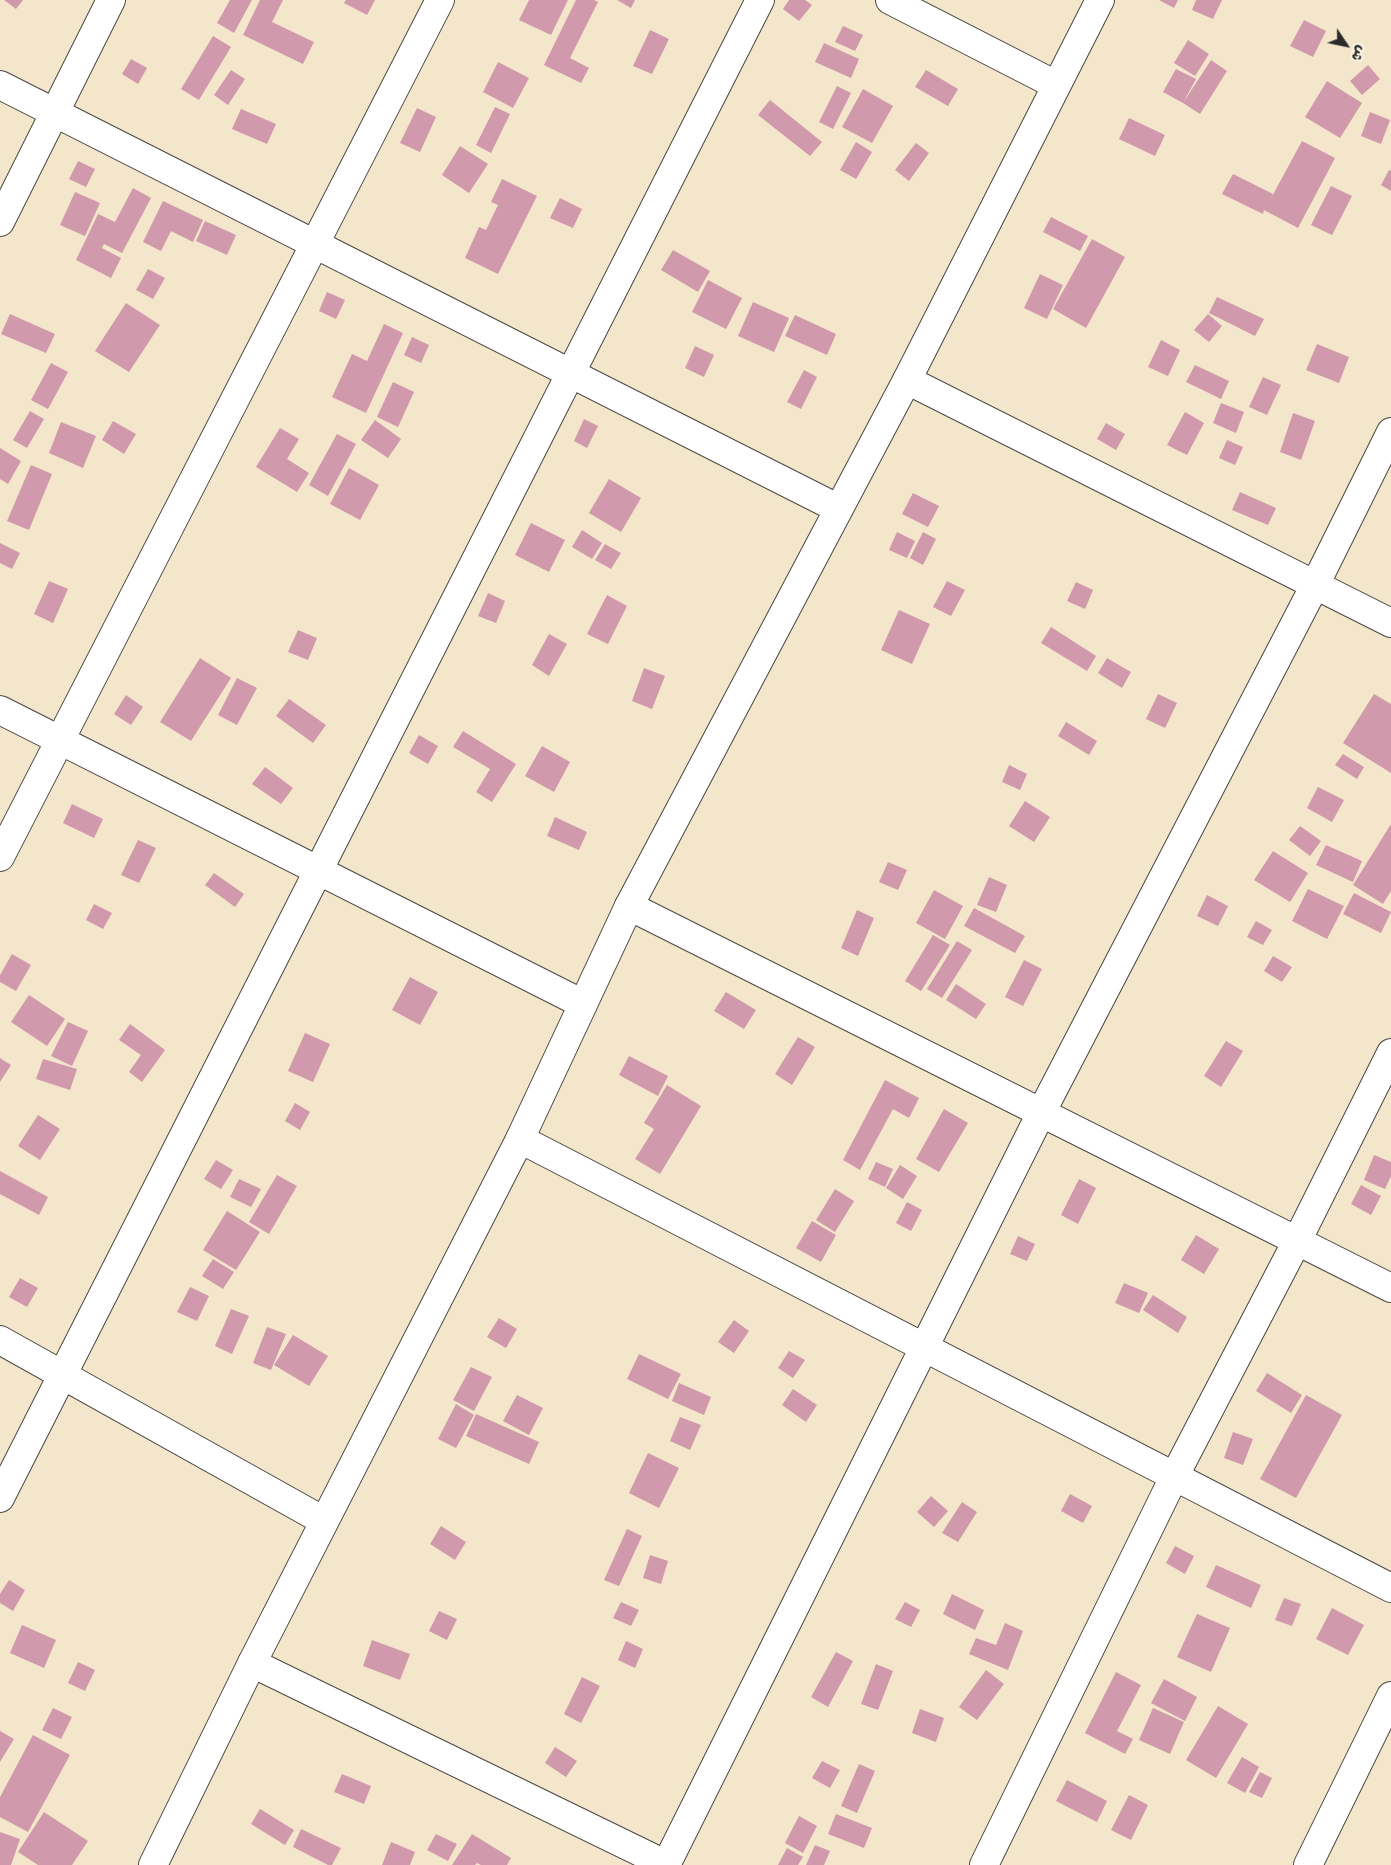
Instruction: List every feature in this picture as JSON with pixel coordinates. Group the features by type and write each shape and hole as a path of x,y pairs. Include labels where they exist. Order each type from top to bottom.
{"street":[{"path":"0,222 111,0"},
{"path":"0,857 440,0"},
{"path":"0,1498 760,0"},
{"path":"890,0 1056,85"},
{"path":"153,1865 252,1663 520,1139 629,906 907,380 1100,0"},
{"path":"0,86 839,509"},
{"path":"907,380 1391,623"},
{"path":"252,1663 666,1865 1041,1113 1316,585 1391,432"},
{"path":"0,710 583,1004"},
{"path":"629,906 1391,1288"},
{"path":"984,1865 1174,1476 1297,1241 1391,1053"},
{"path":"520,1139 1391,1588"},
{"path":"0,1340 324,1522"},
{"path":"1308,1865 1391,1696"}],"building":[{"path":"4,0 23,0 16,9"},
{"path":"230,0 252,0 234,33 217,23"},
{"path":"260,0 283,0 272,22 314,42 303,64 243,35"},
{"path":"346,0 375,0 367,15 344,3"},
{"path":"529,0 568,0 551,35 519,20"},
{"path":"576,0 594,0 598,2 570,58 589,68 581,83 544,65"},
{"path":"617,0 635,0 631,8"},
{"path":"789,0 805,0 812,5 799,21 783,9"},
{"path":"1159,0 1178,0 1174,8"},
{"path":"1196,0 1222,0 1213,19 1192,10"},
{"path":"1304,20 1326,31 1313,57 1290,46"},
{"path":"843,26 863,35 855,51 835,42"},
{"path":"650,30 669,39 652,74 633,66"},
{"path":"213,36 231,47 199,100 181,89"},
{"path":"1188,40 1209,54 1195,76 1174,63"},
{"path":"824,43 859,59 851,78 815,62"},
{"path":"131,59 147,68 138,84 122,74"},
{"path":"1211,60 1227,71 1200,114 1183,103"},
{"path":"498,62 529,78 513,108 483,92"},
{"path":"1368,65 1380,79 1362,95 1350,81"},
{"path":"1176,69 1196,79 1183,103 1163,92"},
{"path":"231,70 245,79 228,105 214,95"},
{"path":"926,70 958,89 948,106 915,87"},
{"path":"1327,81 1362,103 1340,138 1305,117"},
{"path":"837,86 851,93 833,129 819,122"},
{"path":"863,89 893,106 872,143 842,127"},
{"path":"770,100 822,142 810,156 758,115"},
{"path":"495,107 510,114 491,153 476,145"},
{"path":"417,108 436,117 420,152 400,143"},
{"path":"241,109 276,124 267,144 232,129"},
{"path":"1370,112 1390,120 1381,144 1361,136"},
{"path":"1129,118 1165,135 1155,156 1119,139"},
{"path":"1302,141 1335,158 1298,228 1264,210 1263,214 1222,194 1233,174 1273,194 1269,202"},
{"path":"856,142 872,152 856,179 840,170"},
{"path":"916,143 929,153 909,181 895,170"},
{"path":"460,146 488,164 469,193 442,175"},
{"path":"78,161 95,169 86,187 69,179"},
{"path":"1389,170 1391,171 1391,191 1381,185"},
{"path":"502,179 537,196 498,274 465,258 479,227 486,230 498,205 491,202"},
{"path":"1331,186 1352,196 1332,235 1311,225"},
{"path":"133,188 151,198 122,253 104,244 102,248 121,258 111,278 76,260 98,214 115,222"},
{"path":"75,192 100,203 85,236 60,225"},
{"path":"560,198 582,209 573,228 550,218"},
{"path":"163,201 203,220 193,242 171,231 161,251 143,242"},
{"path":"1051,217 1088,236 1080,251 1043,232"},
{"path":"205,221 236,235 227,255 196,241"},
{"path":"1092,239 1125,257 1086,328 1053,309"},
{"path":"673,250 710,271 698,292 661,270"},
{"path":"148,269 165,278 153,299 136,290"},
{"path":"1040,274 1063,285 1047,319 1024,308"},
{"path":"708,280 742,298 726,329 692,312"},
{"path":"327,292 345,300 336,319 319,311"},
{"path":"1217,297 1264,319 1255,336 1209,313"},
{"path":"753,302 789,318 774,352 738,336"},
{"path":"126,303 160,325 129,372 95,351"},
{"path":"10,314 55,334 46,353 1,334"},
{"path":"1208,314 1222,326 1209,342 1194,330"},
{"path":"795,315 836,334 827,355 785,336"},
{"path":"384,324 403,333 366,413 332,397 352,354 367,361"},
{"path":"412,337 429,345 421,363 404,355"},
{"path":"1161,340 1180,350 1168,376 1148,367"},
{"path":"1317,344 1349,357 1339,383 1306,370"},
{"path":"695,346 714,355 704,377 685,368"},
{"path":"51,363 68,372 48,409 31,400"},
{"path":"1195,365 1229,381 1221,399 1186,382"},
{"path":"804,370 817,377 801,409 787,402"},
{"path":"1263,377 1281,385 1267,415 1249,407"},
{"path":"393,382 414,392 398,427 377,417"},
{"path":"1221,403 1244,412 1236,433 1213,423"},
{"path":"30,411 44,419 27,448 13,440"},
{"path":"1185,412 1204,423 1187,455 1167,445"},
{"path":"1293,413 1315,421 1301,460 1280,452"},
{"path":"584,419 598,426 587,448 574,441"},
{"path":"375,420 401,439 388,458 361,440"},
{"path":"113,421 136,434 124,454 102,440"},
{"path":"61,422 96,436 83,468 49,453"},
{"path":"1106,423 1125,434 1116,450 1097,439"},
{"path":"280,428 299,439 287,459 309,473 297,492 256,467"},
{"path":"337,434 356,444 328,496 309,485"},
{"path":"1227,440 1243,447 1235,465 1219,458"},
{"path":"0,448 21,461 8,484 0,479"},
{"path":"31,465 52,474 29,530 7,521"},
{"path":"349,468 379,485 360,520 330,504"},
{"path":"609,479 641,498 621,532 589,513"},
{"path":"1240,492 1276,508 1268,525 1232,510"},
{"path":"913,493 939,506 928,527 902,514"},
{"path":"531,523 565,540 549,572 515,555"},
{"path":"582,530 602,543 592,559 572,547"},
{"path":"897,532 915,541 907,558 889,550"},
{"path":"923,532 936,539 923,565 910,558"},
{"path":"0,543 20,553 12,569 0,563"},
{"path":"605,544 621,553 611,569 595,560"},
{"path":"49,581 68,589 53,623 34,614"},
{"path":"947,581 965,590 951,616 933,607"},
{"path":"1076,582 1093,590 1085,609 1067,601"},
{"path":"488,593 505,601 496,623 478,616"},
{"path":"607,595 627,606 608,644 587,634"},
{"path":"899,610 930,624 912,664 881,650"},
{"path":"1051,627 1096,656 1087,671 1041,643"},
{"path":"298,630 317,638 308,660 288,652"},
{"path":"549,634 567,644 549,676 532,665"},
{"path":"200,658 231,678 191,741 160,722"},
{"path":"1107,658 1131,672 1122,688 1098,673"},
{"path":"644,668 665,676 652,709 632,701"},
{"path":"237,678 257,688 237,725 218,715"},
{"path":"1158,694 1177,703 1165,728 1146,719"},
{"path":"1374,694 1391,704 1391,773 1343,743"},
{"path":"126,695 143,707 131,725 114,714"},
{"path":"289,699 326,725 313,743 276,716"},
{"path":"1066,722 1097,741 1089,755 1058,736"},
{"path":"463,731 516,764 492,802 476,792 490,769 453,747"},
{"path":"419,735 438,746 428,764 409,753"},
{"path":"542,746 570,762 554,792 525,776"},
{"path":"1343,754 1364,767 1357,779 1335,765"},
{"path":"1009,765 1027,774 1020,790 1002,782"},
{"path":"265,767 293,788 281,804 252,784"},
{"path":"1318,787 1344,800 1332,822 1307,808"},
{"path":"1025,801 1050,817 1034,842 1009,826"},
{"path":"72,804 103,819 94,838 63,823"},
{"path":"555,817 587,832 579,850 547,836"},
{"path":"1391,824 1391,891 1383,904 1353,885"},
{"path":"1300,826 1321,841 1310,856 1289,840"},
{"path":"138,840 156,848 139,883 121,875"},
{"path":"1326,845 1362,861 1353,882 1316,865"},
{"path":"1273,851 1308,873 1290,902 1254,880"},
{"path":"888,862 907,870 898,890 879,882"},
{"path":"214,873 244,894 235,907 205,885"},
{"path":"989,877 1007,885 996,912 977,905"},
{"path":"1308,889 1344,906 1327,939 1292,921"},
{"path":"934,890 963,906 945,939 916,923"},
{"path":"1354,893 1391,912 1381,933 1343,914"},
{"path":"1207,895 1228,906 1218,926 1197,916"},
{"path":"94,904 112,913 103,929 86,920"},
{"path":"974,908 1025,936 1015,953 964,926"},
{"path":"857,910 874,918 858,956 841,948"},
{"path":"1256,921 1272,930 1263,945 1247,937"},
{"path":"933,935 950,945 921,991 905,981"},
{"path":"957,941 972,950 942,998 927,989"},
{"path":"12,954 31,965 16,991 0,982 0,975"},
{"path":"1273,956 1292,967 1282,982 1264,971"},
{"path":"1024,960 1042,969 1023,1006 1005,997"},
{"path":"410,977 438,992 420,1025 392,1010"},
{"path":"956,984 986,1004 976,1019 946,1000"},
{"path":"726,992 756,1010 744,1029 714,1011"},
{"path":"29,995 65,1019 47,1046 11,1022"},
{"path":"68,1022 88,1031 72,1066 51,1056"},
{"path":"130,1024 165,1050 142,1082 129,1072 141,1055 119,1040"},
{"path":"305,1033 330,1044 313,1082 288,1071"},
{"path":"798,1037 815,1047 792,1085 775,1074"},
{"path":"1226,1041 1243,1051 1221,1087 1204,1076"},
{"path":"629,1056 668,1076 658,1096 619,1075"},
{"path":"0,1058 11,1065 0,1082"},
{"path":"43,1059 77,1069 70,1090 36,1079"},
{"path":"885,1080 919,1098 909,1118 893,1109 860,1170 843,1160"},
{"path":"667,1085 701,1106 660,1174 635,1159 654,1129 644,1123"},
{"path":"295,1103 310,1112 300,1130 285,1121"},
{"path":"944,1109 968,1123 939,1172 916,1159"},
{"path":"38,1115 60,1129 40,1160 18,1146"},
{"path":"1374,1155 1391,1162 1391,1176 1385,1189 1364,1180"},
{"path":"216,1160 233,1170 221,1189 204,1179"},
{"path":"876,1162 893,1169 885,1187 868,1179"},
{"path":"900,1165 917,1176 903,1199 886,1188"},
{"path":"0,1171 48,1197 39,1215 0,1194"},
{"path":"277,1175 297,1186 269,1234 249,1222"},
{"path":"239,1179 261,1189 251,1207 230,1197"},
{"path":"1079,1179 1096,1188 1078,1224 1061,1215"},
{"path":"1361,1185 1381,1196 1371,1215 1351,1204"},
{"path":"835,1189 854,1201 835,1232 816,1220"},
{"path":"907,1202 922,1210 911,1231 896,1223"},
{"path":"227,1211 260,1232 236,1270 203,1250"},
{"path":"812,1221 836,1235 821,1262 796,1248"},
{"path":"1196,1235 1219,1249 1204,1274 1181,1260"},
{"path":"1018,1236 1035,1244 1027,1261 1010,1254"},
{"path":"213,1259 234,1272 223,1289 202,1276"},
{"path":"20,1278 38,1288 27,1307 9,1297"},
{"path":"1124,1283 1148,1293 1139,1313 1115,1303"},
{"path":"190,1287 209,1296 197,1321 177,1312"},
{"path":"1153,1295 1187,1317 1178,1333 1143,1310"},
{"path":"231,1309 249,1316 232,1354 215,1346"},
{"path":"499,1318 517,1329 506,1348 487,1337"},
{"path":"734,1320 749,1331 734,1353 718,1342"},
{"path":"267,1327 286,1334 271,1370 253,1363"},
{"path":"293,1335 328,1356 309,1386 274,1365"},
{"path":"789,1351 805,1360 793,1378 778,1368"},
{"path":"639,1354 681,1374 668,1399 627,1379"},
{"path":"471,1367 492,1377 474,1411 453,1400"},
{"path":"1267,1373 1302,1395 1291,1413 1256,1391"},
{"path":"679,1383 711,1397 704,1415 672,1401"},
{"path":"793,1389 817,1405 806,1422 782,1405"},
{"path":"517,1395 543,1408 529,1435 503,1421"},
{"path":"1306,1395 1342,1415 1296,1498 1260,1479"},
{"path":"456,1404 474,1415 456,1448 438,1439"},
{"path":"476,1414 539,1442 529,1464 466,1436"},
{"path":"680,1417 701,1425 690,1450 670,1441"},
{"path":"1233,1432 1253,1439 1243,1465 1224,1458"},
{"path":"648,1453 679,1468 659,1508 629,1493"},
{"path":"1070,1494 1092,1506 1083,1523 1061,1511"},
{"path":"931,1496 948,1511 934,1527 917,1512"},
{"path":"962,1502 977,1512 958,1542 942,1533"},
{"path":"441,1526 466,1542 455,1560 430,1544"},
{"path":"627,1529 642,1536 619,1586 604,1580"},
{"path":"1175,1546 1194,1556 1185,1574 1166,1563"},
{"path":"650,1555 668,1561 661,1584 643,1578"},
{"path":"1216,1565 1261,1585 1251,1608 1206,1587"},
{"path":"9,1580 25,1590 13,1611 0,1603 0,1594"},
{"path":"952,1594 984,1610 975,1630 943,1614"},
{"path":"1284,1598 1301,1604 1292,1626 1275,1620"},
{"path":"621,1602 639,1610 631,1626 613,1618"},
{"path":"905,1602 920,1610 911,1627 895,1619"},
{"path":"1332,1608 1364,1625 1348,1655 1316,1639"},
{"path":"439,1611 457,1619 447,1640 429,1631"},
{"path":"1197,1614 1230,1628 1211,1672 1177,1657"},
{"path":"1005,1623 1023,1631 1008,1670 969,1654 976,1638 996,1645"},
{"path":"22,1625 56,1640 44,1668 10,1653"},
{"path":"372,1640 410,1654 400,1680 363,1666"},
{"path":"626,1641 643,1649 635,1668 618,1660"},
{"path":"836,1652 853,1661 828,1707 811,1697"},
{"path":"78,1662 95,1670 85,1691 68,1683"},
{"path":"876,1664 893,1671 878,1710 861,1704"},
{"path":"986,1670 1004,1684 977,1720 959,1707"},
{"path":"1116,1672 1141,1685 1117,1731 1133,1739 1125,1754 1085,1733"},
{"path":"582,1677 600,1686 581,1723 564,1714"},
{"path":"1164,1679 1197,1697 1185,1721 1151,1703"},
{"path":"1218,1706 1248,1724 1216,1778 1186,1760"},
{"path":"53,1708 72,1717 61,1739 42,1730"},
{"path":"1153,1708 1184,1722 1170,1754 1139,1740"},
{"path":"920,1709 944,1718 936,1742 912,1733"},
{"path":"0,1731 14,1739 0,1762"},
{"path":"33,1735 70,1755 28,1832 0,1817 0,1797"},
{"path":"555,1747 577,1761 566,1777 545,1763"},
{"path":"1242,1757 1259,1767 1245,1793 1227,1783"},
{"path":"822,1761 840,1770 830,1788 812,1778"},
{"path":"859,1764 875,1771 857,1813 841,1806"},
{"path":"1260,1772 1272,1778 1262,1798 1249,1792"},
{"path":"342,1774 371,1786 364,1804 334,1792"},
{"path":"1067,1780 1107,1801 1097,1822 1056,1801"},
{"path":"1129,1795 1148,1805 1131,1840 1111,1830"},
{"path":"260,1809 294,1830 285,1845 251,1824"},
{"path":"44,1812 88,1841 72,1865 38,1865 18,1852"},
{"path":"836,1814 872,1828 864,1848 828,1834"},
{"path":"799,1816 817,1826 803,1853 785,1843"},
{"path":"301,1829 341,1848 332,1865 328,1865 293,1847"},
{"path":"0,1832 20,1839 11,1865 0,1865"},
{"path":"436,1834 457,1844 448,1861 427,1850"},
{"path":"472,1834 511,1858 507,1865 481,1865 477,1863 475,1865 452,1865"},
{"path":"391,1842 415,1852 410,1865 382,1865"},
{"path":"815,1845 830,1851 824,1865 806,1865"},
{"path":"787,1848 803,1857 798,1865 778,1865"}]}
